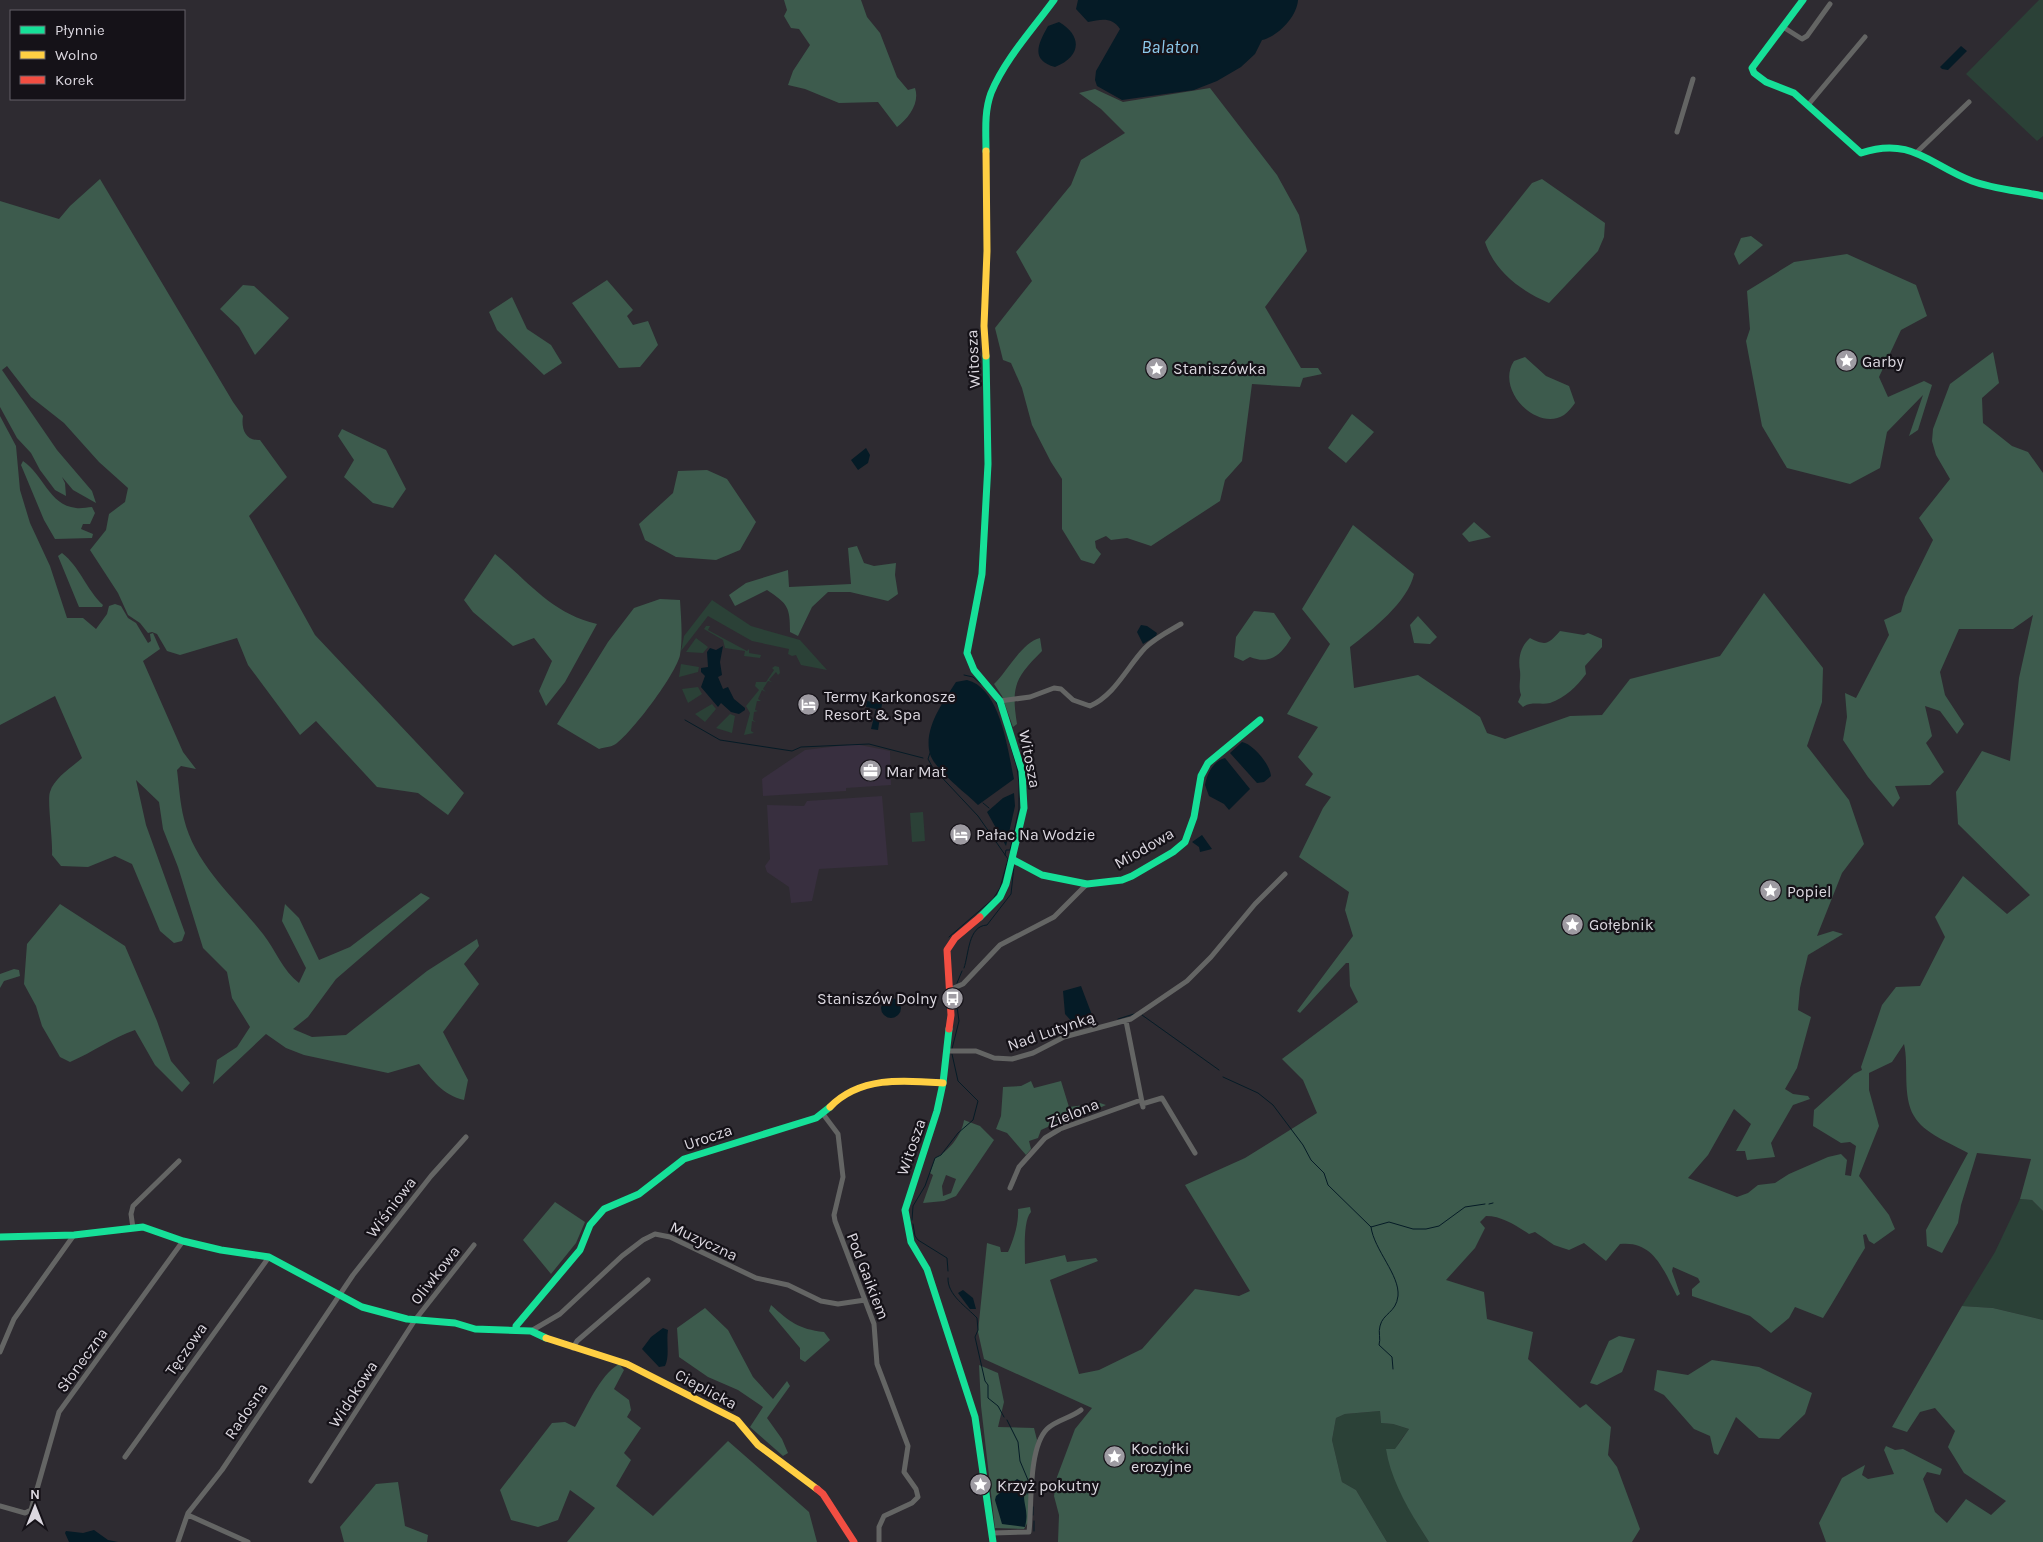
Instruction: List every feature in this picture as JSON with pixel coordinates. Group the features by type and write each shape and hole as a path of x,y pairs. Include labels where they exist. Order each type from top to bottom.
{"street":[{"name":"Witosza","path":"993,1542 975,1417 930,1276 911,1242 906,1223 906,1210 908,1195 938,1111 943,1084 951,1015 947,950 955,938 991,908 1000,897 1012,859 1024,808 1024,785 1011,731 1000,701 970,664 967,653 982,574 988,464 988,389 984,326 987,251 986,116 991,94 1006,66 1054,0"},
{"path":"1803,0 1752,68 1766,82 1789,90 1861,153 1890,146 1916,153 1972,181 2043,196"},
{"path":"1783,27 1802,39 1807,36 1830,4"},
{"path":"1808,105 1865,37"},
{"path":"1677,132 1693,79"},
{"path":"1916,153 1970,102"},
{"path":"1000,701 1030,697 1054,688 1061,689 1073,700 1090,706 1098,702 1113,689 1146,647 1181,624"},
{"name":"Miodowa","path":"1012,859 1042,875 1087,884 1128,878 1179,848 1190,831 1197,802 1197,789 1208,762 1260,720"},
{"name":"Nad Lutynką","path":"947,1051 976,1051 994,1058 1012,1059 1033,1053 1064,1037 1126,1021 1187,980 1211,957 1255,904 1285,874"},
{"path":"949,990 963,984 1000,945 1054,917 1087,884"},
{"path":"1126,1021 1142,1103"},
{"name":"Urocza","path":"517,1330 516,1326 580,1250 590,1225 604,1209 639,1194 684,1159 823,1114 843,1095 871,1083 894,1080 943,1084"},
{"name":"Zielona","path":"1010,1188 1020,1167 1045,1138 1060,1129 1157,1098 1164,1101 1195,1152"},
{"name":"Pod Gaikiem","path":"823,1114 838,1134 843,1177 834,1215 835,1221 866,1300 876,1332 876,1358 881,1378 908,1446 904,1472 916,1489 918,1497 912,1503 884,1516 879,1527 879,1542"},
{"name":"Wiśniowa","path":"340,1295 431,1176 466,1137"},
{"path":"133,1228 131,1214 133,1206 179,1162"},
{"path":"0,1237 152,1228 184,1241 221,1250 268,1257 362,1307 416,1320 455,1323 475,1329 531,1331"},
{"path":"0,1352 14,1319 74,1234"},
{"name":"Muzyczna","path":"531,1331 560,1314 622,1256 643,1240 655,1234 670,1237 756,1278 788,1286 821,1301 838,1304 866,1300"},
{"name":"Słoneczna","path":"0,1506 25,1513 31,1510 59,1412 184,1241"},
{"name":"Oliwkowa","path":"416,1320 474,1245"},
{"name":"Tęczowa","path":"125,1457 268,1257"},
{"path":"573,1348 577,1341 648,1280"},
{"name":"Radosna","path":"178,1542 188,1515 222,1470 340,1295"},
{"name":"Widokowa","path":"311,1481 416,1320"},
{"name":"Cieplicka","path":"531,1331 556,1343 627,1364 717,1408 737,1420 758,1445 779,1458 823,1494 854,1542"},
{"path":"993,1533 1029,1532 1034,1476 1038,1448 1042,1437 1050,1426 1074,1416 1081,1410"},
{"path":"188,1515 248,1542"}],"shaded area":[{"path":"855,744 890,751 891,785 846,788 846,791 763,796 762,779 805,750"},
{"path":"882,796 888,865 819,869 812,901 791,903 789,887 767,872 765,866 770,859 767,805 804,806 807,801"}],"green space":[{"path":"784,0 861,0 867,17 880,33 897,77 908,90 915,88 915,105 909,115 897,127 878,102 839,103 805,89 788,85 793,71 810,45 799,29 791,28 784,16 787,10"},
{"path":"2039,0 2043,0 2043,136 2037,141 1966,74"},
{"path":"1210,88 1277,175 1299,215 1307,251 1265,307 1301,368 1318,368 1322,374 1303,378 1300,387 1252,384 1242,461 1225,480 1220,501 1151,546 1127,538 1111,540 1106,536 1095,541 1096,548 1101,554 1094,564 1081,560 1062,529 1062,479 1032,425 1022,388 1011,363 1003,360 995,328 1032,281 1016,252 1071,185 1081,160 1125,133 1101,109 1079,93 1095,89 1123,102"},
{"path":"100,179 243,416 245,433 255,440 260,440 287,477 249,516 315,635 464,793 448,815 418,793 377,787 316,721 300,735 248,665 237,638 180,655 167,651 157,634 148,633 140,623 128,615 118,593 90,550 106,530 109,514 125,502 128,488 99,462 64,423 31,397 7,366 2,370 57,450 92,491 96,503 73,490 62,477 65,483 66,496 55,490 40,470 31,453 17,438 0,407 0,201 59,219 70,206"},
{"path":"1542,179 1605,223 1604,237 1598,251 1549,303 1529,293 1510,279 1495,262 1485,242 1532,183"},
{"path":"1751,236 1763,245 1739,265 1734,254 1741,238"},
{"path":"1847,254 1916,285 1927,316 1901,330 1879,377 1888,397 1924,381 1932,385 1918,430 1909,436 1923,395 1887,432 1880,468 1850,484 1787,468 1762,426 1746,341 1750,329 1747,291 1794,262"},
{"path":"607,280 633,310 627,316 633,325 648,321 658,345 640,367 619,368 572,303"},
{"path":"243,285 254,286 289,318 255,355 239,327 220,309"},
{"path":"512,297 527,329 551,345 562,363 544,375 497,330 489,312"},
{"path":"1993,352 1999,383 1982,398 1983,423 2012,446 2028,452 2043,473 2043,1211 2032,1200 2020,1199 2031,1159 1977,1153 1961,1205 1958,1223 1942,1253 1927,1246 1926,1230 1968,1153 1931,1133 1914,1116 1908,1099 1904,1044 1892,1062 1869,1073 1869,1090 1879,1126 1859,1176 1889,1215 1895,1229 1874,1244 1869,1241 1866,1234 1863,1235 1865,1248 1823,1318 1795,1307 1789,1318 1771,1333 1750,1316 1692,1296 1692,1289 1700,1282 1698,1278 1673,1267 1672,1271 1680,1294 1677,1296 1656,1259 1650,1252 1641,1247 1632,1244 1620,1244 1606,1261 1584,1243 1569,1250 1554,1245 1535,1232 1529,1234 1508,1222 1492,1216 1486,1216 1480,1222 1485,1228 1475,1248 1446,1280 1484,1292 1487,1319 1533,1332 1528,1359 1580,1408 1586,1404 1611,1427 1608,1455 1617,1467 1640,1529 1632,1542 1429,1542 1397,1486 1386,1449 1395,1449 1409,1429 1393,1424 1381,1423 1380,1411 1345,1414 1336,1418 1332,1440 1342,1482 1356,1490 1387,1542 1058,1542 1059,1515 1054,1496 1057,1477 1075,1429 1092,1408 984,1359 978,1332 987,1243 1000,1247 1001,1252 1008,1252 1016,1230 1018,1209 1030,1207 1031,1212 1028,1216 1026,1229 1025,1264 1065,1255 1067,1262 1096,1258 1098,1261 1050,1280 1079,1374 1099,1370 1142,1349 1195,1289 1239,1296 1250,1291 1185,1185 1245,1158 1317,1113 1303,1080 1282,1059 1358,1002 1350,986 1349,963 1346,963 1300,1013 1297,1011 1353,936 1345,910 1349,892 1299,857 1323,808 1331,797 1305,785 1313,774 1298,757 1318,727 1287,714 1330,644 1302,609 1353,525 1414,574 1405,595 1397,605 1378,624 1350,647 1354,688 1418,675 1480,717 1487,733 1505,739 1570,716 1602,715 1630,679 1720,656 1764,593 1823,668 1822,702 1807,746 1849,800 1864,844 1842,873 1817,936 1833,931 1843,934 1808,955 1800,988 1798,1010 1811,1017 1797,1068 1785,1089 1793,1094 1808,1096 1810,1099 1793,1105 1771,1143 1775,1157 1747,1160 1745,1151 1736,1151 1751,1124 1734,1109 1708,1155 1688,1178 1737,1197 1748,1193 1758,1185 1775,1183 1789,1174 1828,1157 1841,1154 1847,1160 1845,1175 1851,1176 1856,1146 1850,1142 1841,1143 1813,1126 1814,1110 1854,1074 1862,1070 1861,1067 1882,1005 1896,987 1920,986 1945,937 1935,917 1963,876 2007,914 2030,895 1958,824 1956,792 1982,751 2010,761 2019,678 2033,615 2013,629 1959,629 1940,672 1945,695 1964,724 1957,734 1940,711 1925,706 1932,736 1926,743 1944,772 1930,785 1895,786 1900,798 1893,807 1868,777 1843,740 1847,717 1845,693 1856,698 1889,635 1884,620 1901,612 1905,597 1933,540 1919,518 1950,479 1936,455 1932,441 1933,429 1950,384"},
{"path":"1525,357 1546,376 1569,386 1575,403 1564,415 1553,419 1542,418 1531,413 1514,395 1510,384 1510,372 1514,361"},
{"path":"1352,414 1374,432 1346,463 1328,448"},
{"path":"0,416 16,446 20,490 30,523 50,566 67,618 83,618 96,629 107,614 109,606 115,604 121,606 128,618 136,623 148,643 151,641 150,634 153,633 160,649 143,661 183,752 196,769 181,766 177,770 184,819 189,836 206,866 263,934 293,978 299,983 306,968 282,921 285,904 299,918 319,960 350,947 421,893 430,898 336,979 308,1017 293,1029 312,1037 346,1035 427,971 477,939 479,946 464,964 479,984 443,1032 468,1080 464,1100 444,1091 419,1064 388,1073 304,1055 286,1048 266,1034 213,1084 217,1060 237,1047 250,1027 232,998 227,972 203,948 178,867 163,829 159,802 136,780 146,825 185,933 182,941 174,943 160,931 132,864 115,856 88,867 61,866 52,855 50,792 59,777 82,758 55,696 0,725"},
{"path":"342,429 386,450 406,489 393,508 373,503 344,477 354,460 338,436"},
{"path":"23,461 36,473 59,501 67,506 76,508 92,507 95,513 90,524 83,524 81,529 93,534 92,538 55,539 44,520 21,465"},
{"path":"707,470 727,479 756,522 740,550 716,560 676,557 645,540 639,524 673,493 678,471"},
{"path":"1474,522 1491,537 1469,542 1462,534"},
{"path":"857,546 864,563 874,566 896,563 895,575 898,594 888,601 850,592 828,592 812,607 798,636 790,632 788,611 784,603 767,590 735,606 729,595 746,583 788,570 789,587 851,584 848,548"},
{"path":"62,553 74,565 103,605 102,607 79,607 58,556"},
{"path":"495,554 554,605 581,619 597,624 565,682 546,706 539,691 552,661 534,638 513,646 473,612 464,600"},
{"path":"660,599 680,600 682,634 680,655 663,688 643,715 624,737 615,744 599,749 557,724 608,642 634,608"},
{"path":"712,600 751,626 800,640 827,670 801,665 796,655 788,654 789,649 752,641 708,616 681,651 684,636"},
{"path":"1254,611 1274,613 1291,638 1279,654 1274,657 1263,660 1250,657 1243,661 1234,657 1236,637"},
{"path":"1418,616 1437,637 1430,644 1414,643 1410,625"},
{"path":"706,626 710,626 708,630 747,651 749,649 749,653 761,655 760,658 744,656 745,651 725,648 723,640 704,629"},
{"path":"1560,631 1584,635 1588,633 1602,639 1602,647 1585,666 1586,674 1566,695 1550,703 1526,705 1523,707 1518,702 1521,695 1520,653 1530,638 1544,643 1550,641"},
{"path":"696,638 708,647 703,653 686,652"},
{"path":"1040,638 1042,651 1026,668 1017,683 1015,711 1017,724 1013,727 1002,696 994,684 1027,645"},
{"path":"681,664 699,667 698,672 679,677"},
{"path":"775,666 779,667 780,673 778,675 776,672 769,680 772,682 768,681 763,689 766,692 762,690 758,699 761,701 757,701 755,710 758,711 754,712 753,720 756,722 752,721 751,731 754,733 744,735 750,713 746,706 759,690 755,686 756,682 766,682 774,670 772,668"},
{"path":"698,687 702,694 688,703 682,689"},
{"path":"712,704 716,709 705,722 695,714"},
{"path":"730,714 735,716 732,733 716,728"},
{"path":"923,812 925,841 912,842 910,813"},
{"path":"60,904 125,946 157,1021 171,1061 190,1083 182,1092 155,1065 135,1030 70,1062 60,1057 42,1026 36,1006 24,984 27,944"},
{"path":"14,969 19,970 20,976 4,981 0,988 0,974"},
{"path":"1031,1081 1034,1088 1061,1081 1069,1107 1100,1103 1106,1105 1058,1127 1052,1125 1041,1130 1038,1138 1029,1141 1031,1149 1026,1155 1007,1133 996,1129 1001,1116 1003,1087 1021,1086"},
{"path":"964,1120 980,1126 994,1140 956,1196 944,1201 923,1203 933,1175 930,1173 935,1158 945,1152 954,1142 963,1126","holes":["946,1175 956,1179 951,1193 943,1196 942,1186"]},
{"path":"2020,1199 2032,1200 2043,1211 2043,1320 1993,1308 1962,1306 1995,1252"},
{"path":"555,1202 585,1222 576,1243 551,1274 523,1240"},
{"path":"771,1305 795,1324 807,1329 824,1332 830,1340 805,1362 800,1359 800,1348 769,1311"},
{"path":"1962,1306 1993,1308 2043,1320 2043,1542 1826,1542 1819,1523 1842,1478 1865,1465 1862,1475 1868,1479 1894,1474 1884,1450 1886,1446 1895,1450 1903,1449 1942,1469 1940,1475 1927,1472 1923,1479 1935,1512 1947,1523 1966,1499 1991,1515 2006,1501 1964,1473 1948,1447 1955,1431 1935,1408 1920,1412 1907,1432 1892,1427"},
{"path":"705,1308 728,1330 753,1377 773,1399 787,1381 790,1386 767,1418 782,1439 788,1453 783,1456 750,1427 763,1407 738,1390 708,1377 679,1357 677,1328"},
{"path":"1619,1336 1635,1339 1622,1372 1597,1385 1590,1383 1609,1341"},
{"path":"1712,1360 1759,1367 1812,1393 1805,1414 1779,1439 1759,1438 1736,1417 1718,1455 1714,1453 1710,1436 1694,1429 1664,1395 1654,1390 1657,1370 1688,1375"},
{"path":"619,1364 624,1370 614,1389 629,1400 631,1410 627,1417 641,1428 624,1453 631,1460 616,1486 653,1516 728,1441 809,1512 817,1542 567,1542 595,1508 570,1490 558,1520 538,1527 511,1520 500,1490 552,1423 565,1422 575,1427 599,1384"},
{"path":"979,1365 998,1373 1004,1402 998,1427 1034,1428 1037,1440 1030,1481 1028,1522 1024,1529 995,1528 981,1406"},
{"path":"1380,1411 1381,1423 1393,1424 1409,1429 1396,1449 1395,1471 1398,1484 1410,1510 1429,1542 1387,1542 1356,1490 1342,1482 1332,1440 1336,1418 1345,1414"},
{"path":"398,1482 405,1526 428,1535 427,1542 344,1542 340,1527 376,1484"}],"water":[{"name":"Balaton","path":"1078,0 1298,0 1294,13 1280,31 1262,40 1255,54 1241,67 1217,81 1194,90 1122,100 1097,86 1095,80 1096,71 1120,29 1114,22 1106,20 1088,22 1076,9"},
{"path":"1059,22 1072,34 1076,46 1070,58 1055,67 1042,60 1038,51 1041,39 1048,26"},
{"path":"1961,46 1967,51 1948,70 1942,69 1940,67"},
{"path":"866,448 870,455 868,463 858,470 851,460"},
{"path":"1141,625 1147,626 1157,633 1156,636 1143,644 1137,632"},
{"path":"723,646 720,662 722,675 718,677 723,689 728,687 734,699 745,708 739,714 731,712 721,703 718,707 701,687 705,676 701,672 701,668 708,667 707,652 710,648 716,650"},
{"path":"967,680 979,685 988,695 995,708 1001,722 1014,779 978,805 938,767 930,754 929,745 929,735 940,707 956,682"},
{"path":"867,701 882,704 878,730 871,729 876,709 866,707"},
{"path":"1242,742 1256,750 1268,766 1271,776 1264,782 1257,783 1230,753"},
{"path":"1225,758 1250,789 1229,810 1224,804 1209,796 1205,785 1211,768"},
{"path":"1014,793 1015,806 1006,846 987,812 1003,798"},
{"path":"1202,835 1212,849 1200,852 1199,847 1192,842"},
{"path":"1081,986 1092,1015 1089,1021 1074,1024 1065,1014 1063,991"},
{"path":"891,998 898,1001 901,1008 898,1015 891,1018 884,1015 881,1008 884,1001"},
{"path":"963,1290 973,1298 976,1309 970,1309 958,1293"},
{"path":"663,1328 668,1330 667,1358 665,1366 659,1367 642,1349 651,1337"},
{"path":"1017,1479 1026,1484 1024,1490 1025,1527 1002,1524 995,1500 996,1496"},
{"path":"94,1530 108,1540 118,1542 69,1542 65,1533 66,1531 83,1533"}],"waterway":[{"path":"964,675 973,677 981,684"},
{"path":"995,700 999,708"},
{"path":"685,720 720,740 792,751 801,747 869,744 923,758"},
{"path":"1005,726 1017,768 1019,809 1010,850 1006,850 1005,855"},
{"path":"930,753 928,759 933,768 978,816 1008,859 1000,888 993,899 949,937"},
{"path":"983,803 989,808"},
{"path":"964,968 970,942 976,930 987,925 1011,894 1014,866"},
{"path":"957,983 962,971"},
{"path":"952,1049 959,1021 955,992"},
{"path":"1118,1019 1134,1014"},
{"path":"1142,1015 1219,1070"},
{"path":"912,1220 913,1206 925,1186 935,1158 941,1155 958,1133 973,1120 978,1101 958,1081 952,1054"},
{"path":"1223,1077 1258,1093 1273,1105 1303,1145 1311,1160 1324,1173 1328,1185 1371,1227 1389,1222 1413,1229 1426,1229 1439,1226 1465,1207 1485,1204"},
{"path":"1489,1204 1493,1203"},
{"path":"913,1224 915,1236 918,1240 947,1258 948,1271"},
{"path":"1371,1227 1373,1236 1398,1288 1397,1302 1384,1318 1379,1331 1379,1345 1392,1357 1393,1369"},
{"path":"948,1278 954,1295 977,1318 978,1330 975,1337 985,1381 988,1385 988,1398 998,1406 1004,1417"},
{"path":"1007,1420 1018,1442 1020,1461 1028,1480 1027,1494"},
{"path":"1033,1507 1033,1515"},
{"path":"1034,1521 1034,1531"}],"traffic: fast":[{"path":"986,151 986,115 991,93 1012,56 1054,0"},
{"path":"1803,0 1752,68 1754,73 1766,82 1794,93 1861,153 1878,149 1894,148 1907,150 1957,175 1980,184 2043,196"},
{"path":"980,917 1000,897 1006,884 1024,808 1022,771 1000,701 974,670 967,653 982,574 988,464 986,356"},
{"path":"1012,859 1042,875 1087,884 1122,880 1132,876 1173,852 1185,842 1194,817 1201,776 1208,763 1260,720"},
{"path":"949,1029 943,1083 937,1111 905,1210 911,1242 927,1269 975,1417 993,1542"},
{"path":"517,1330 516,1326 580,1250 590,1225 604,1209 639,1194 684,1159 816,1118 830,1107"},
{"path":"0,1237 74,1235 143,1227 183,1241 221,1250 269,1257 362,1307 407,1319 455,1323 475,1329 531,1331 546,1338"}],"traffic: slow":[{"path":"986,151 987,251 984,326 986,356"},
{"path":"830,1107 842,1097 855,1090 883,1082 943,1083"},
{"path":"546,1338 627,1364 737,1420 758,1445 817,1489"}],"traffic: jam":[{"path":"949,1029 951,1015 947,950 955,938 980,917"},
{"path":"817,1489 823,1494 854,1542"}],"place":[{"name":"Garby","path":"1846,361"},
{"name":"Staniszówka","path":"1157,368"},
{"name":"Termy Karkonosze Resort & Spa","path":"808,705"},
{"name":"Mar Mat","path":"870,771"},
{"name":"Pałac Na Wodzie","path":"960,834"},
{"name":"Popiel","path":"1771,891"},
{"name":"Gołębnik","path":"1573,924"},
{"name":"Staniszów Dolny","path":"953,998"},
{"name":"Kociołki erozyjne","path":"1115,1457"},
{"name":"Krzyż pokutny","path":"981,1485"}]}
